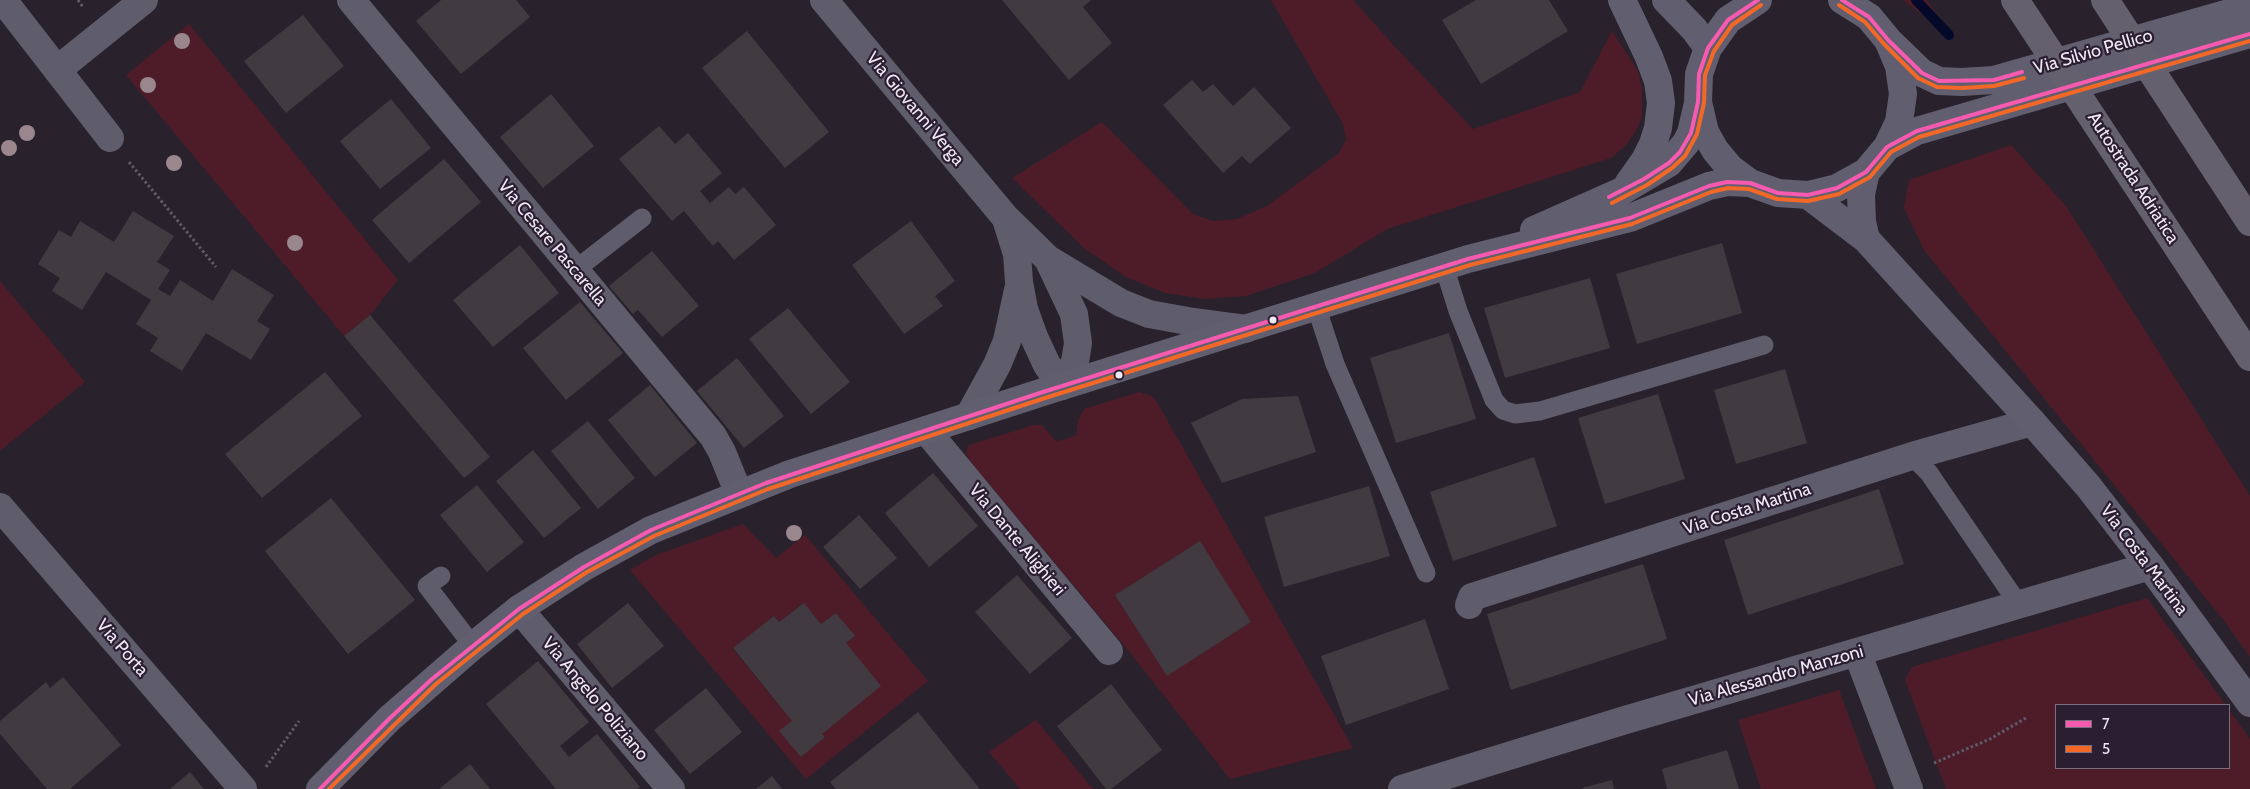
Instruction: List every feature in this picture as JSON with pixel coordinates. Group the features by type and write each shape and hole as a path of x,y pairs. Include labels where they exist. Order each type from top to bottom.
{"highway":[{"name":"Autostrada Adriatica","path":"2015,0 2250,357"},
{"path":"2111,8 2250,222"}],"main road":[{"path":"1622,0 1650,57 1658,81 1661,103 1658,128 1645,160 1622,191"},
{"path":"1666,0 1694,29 1708,48"},
{"path":"1724,0 1757,0"},
{"path":"1456,262 1622,191 1669,163 1680,152 1691,133 1698,102 1699,74 1708,48 1728,20 1757,0"},
{"path":"320,789 389,719 519,609 584,567 651,530 739,494 790,474 969,416 1456,262 1630,218 1709,186 1728,182 1750,183 1778,193 1808,195 1837,188 1866,172 1887,147 1899,122 1903,94 1899,66 1888,40 1869,17 1842,0"},
{"name":"Via Silvio Pellico","path":"1888,40 1922,73 1940,80 1962,82 1994,80 2250,7"},
{"name":"Via Silvio Pellico","path":"1887,147 1917,131 2250,34"},
{"path":"1698,102 1705,132 1715,150 1730,168 1750,183"},
{"path":"1866,172 1861,194 1862,222 1866,239"},
{"name":"Via Costa Martina","path":"1808,195 1866,239 2088,486 2150,566 2250,703"}],"street":[{"path":"3,0 110,138"},
{"path":"57,70 144,0"},
{"name":"Via Cesare Pascarella","path":"351,0 713,436 722,452 739,494"},
{"name":"Via Giovanni Verga","path":"829,2 1005,217 1048,259 1107,295 1149,314 1246,329"},
{"name":"Via Giovanni Verga","path":"1005,217 1017,254 1019,282 1024,309 1047,365 1062,386 1075,362 1078,343 1074,314 1048,259"},
{"name":"Via Giovanni Verga","path":"969,416 997,366 1007,341 1019,282"},
{"name":"Via Costa Martina","path":"1469,605 1472,597 1912,456 2032,422"},
{"name":"Via Dante Alighieri","path":"926,430 1109,651"},
{"name":"Via Porta","path":"0,507 243,789"},
{"name":"Via Alessandro Manzoni","path":"1402,789 2150,566"},
{"name":"Via Angelo Poliziano","path":"519,609 671,789"},
{"path":"1857,652 1906,782"}],"lane":[{"path":"575,270 642,218"},
{"path":"1456,262 1458,311 1494,400 1503,410 1515,414 1540,411 1764,345"},
{"path":"1316,306 1335,364 1426,573"},
{"path":"1912,456 1929,473 2019,605"},
{"path":"441,576 427,586 473,646"}],"path":[{"path":"110,138 216,267"},
{"path":"1906,782 2026,718"},
{"path":"264,769 299,721"}],"shaded area":[{"path":"1271,0 1353,0 1473,129 1580,92 1612,31 1638,71 1642,88 1642,117 1636,131 1626,145 1611,158 1387,229 1315,273 1246,296 1205,299 1165,293 1126,277 1085,249 1012,178 1102,122 1193,214 1213,221 1237,219 1267,206 1339,153 1346,140 1343,124"},
{"path":"1903,0 1927,0 1949,35"},
{"path":"189,24 398,280 370,315 344,336 126,75"},
{"path":"2011,145 2066,206 2250,496 2250,657 2225,622 1924,250 1904,208 1909,180"},
{"path":"0,281 85,382 0,451"},
{"path":"1139,392 1152,396 1157,402 1353,748 1230,779 1131,654 970,461 966,453 969,445 1034,425 1042,425 1056,441 1066,439 1076,435 1078,420 1084,409","holes":["1199,542 1251,622 1167,675 1115,595"]},
{"path":"743,524 776,558 805,535 928,681 806,779 630,570 656,555","holes":["803,603 821,624 836,613 854,636 846,643 822,734 825,737 801,757 792,721 733,649 774,616 779,622"]},
{"path":"2147,598 2225,704 2055,704 2055,769 2230,769 2230,711 2250,739 2250,789 1946,789 1905,680 1912,667"},
{"path":"1839,690 1876,789 1761,789 1738,720"},
{"path":"1036,720 1093,789 1020,789 989,752"}],"building":[{"path":"441,0 516,0 530,17 461,74 416,21"},
{"path":"1002,0 1091,0 1083,7 1112,43 1069,80"},
{"path":"1476,0 1549,0 1568,31 1481,84 1442,20"},
{"path":"303,15 344,66 286,113 244,61"},
{"path":"747,31 829,132 785,168 702,68"},
{"path":"1192,80 1203,92 1213,84 1233,106 1254,87 1291,128 1250,164 1242,156 1223,173 1163,105"},
{"path":"551,94 594,146 543,188 500,137"},
{"path":"391,99 431,148 380,189 340,141"},
{"path":"659,126 675,144 688,133 722,173 700,191 710,203 729,187 735,194 744,187 776,225 734,260 718,241 713,246 684,211 672,221 619,159"},
{"path":"444,159 481,202 409,263 372,220"},
{"path":"133,211 174,236 157,262 170,270 158,289 170,296 180,280 213,301 232,269 274,295 257,321 270,329 251,360 206,333 182,371 150,351 158,338 136,324 151,300 106,272 82,310 52,291 60,278 38,264 59,230 71,237 80,221 114,242"},
{"path":"911,221 955,281 935,296 943,306 904,334 852,265"},
{"path":"1722,243 1742,313 1637,344 1616,274"},
{"path":"520,245 559,293 493,347 453,300"},
{"path":"652,251 699,306 662,337 638,310 633,314 609,286"},
{"path":"1590,278 1610,348 1505,378 1484,308"},
{"path":"580,302 623,353 566,400 523,348"},
{"path":"788,308 850,382 811,414 749,339"},
{"path":"370,315 490,457 464,478 344,336"},
{"path":"1449,333 1476,419 1396,443 1370,358"},
{"path":"737,358 784,416 744,448 697,391"},
{"path":"1785,369 1807,443 1736,464 1714,390"},
{"path":"325,372 362,416 262,498 225,454"},
{"path":"650,385 697,443 655,477 608,420"},
{"path":"1658,394 1685,479 1605,504 1578,418"},
{"path":"1298,396 1316,452 1222,483 1191,423 1242,399"},
{"path":"588,421 635,478 598,509 551,451"},
{"path":"533,450 581,508 544,538 496,481"},
{"path":"1534,457 1557,526 1453,561 1430,492"},
{"path":"933,473 978,526 929,567 885,513"},
{"path":"477,485 524,542 487,572 440,515"},
{"path":"1369,486 1390,556 1284,587 1264,517"},
{"path":"1879,489 1904,564 1748,615 1724,540"},
{"path":"331,498 415,600 348,654 265,551"},
{"path":"859,515 897,558 860,589 823,547"},
{"path":"1200,541 1251,622 1167,676 1115,595"},
{"path":"1643,564 1667,639 1511,690 1487,614"},
{"path":"1017,575 1072,638 1030,674 975,612"},
{"path":"628,603 664,646 612,688 577,644"},
{"path":"804,603 821,624 836,613 855,636 846,643 881,686 822,734 825,737 801,757 779,731 792,721 733,648 774,616 779,622"},
{"path":"1425,619 1449,689 1346,725 1321,656"},
{"path":"538,661 589,722 560,746 569,757 597,734 640,787 637,789 556,789 486,704"},
{"path":"63,677 121,745 70,789 47,789 0,734 0,721 46,682 50,688"},
{"path":"1111,684 1162,750 1111,789 1106,789 1057,726"},
{"path":"706,688 742,732 690,774 654,730"},
{"path":"918,712 980,789 836,789 830,782"},
{"path":"1727,750 1739,789 1667,789 1662,769"},
{"path":"470,764 490,789 439,789"},
{"path":"190,772 204,789 170,789"},
{"path":"772,776 782,789 756,789"},
{"path":"1612,780 1614,789 1582,789 1582,788"}],"waterway":[{"path":"1916,0 1949,35"}],"transit line":[{"name":"7","path":"1609,197 1644,179 1669,163 1680,152 1691,133 1698,102 1699,74 1708,48 1728,20 1758,0"},
{"name":"7","path":"1842,0 1869,17 1888,40 1922,73 1939,81 1994,80 2022,72"},
{"name":"5","path":"1612,203 1647,185 1672,168 1685,156 1697,134 1704,103 1705,75 1714,51 1732,25 1761,5"},
{"name":"5","path":"1839,5 1865,22 1918,78 1937,87 1994,86 2024,78"},
{"name":"7","path":"320,789 389,719 432,679 519,609 584,567 651,530 766,483 1043,392 1468,259 1630,218 1709,186 1727,182 1750,183 1778,193 1808,195 1837,188 1866,172 1887,147 1917,131 2250,34"},
{"name":"5","path":"329,789 436,684 523,614 587,572 654,536 768,489 1045,398 1470,265 1632,224 1711,192 1728,188 1749,189 1777,199 1808,201 1839,194 1870,177 1891,152 1919,137 2250,41"}]}
